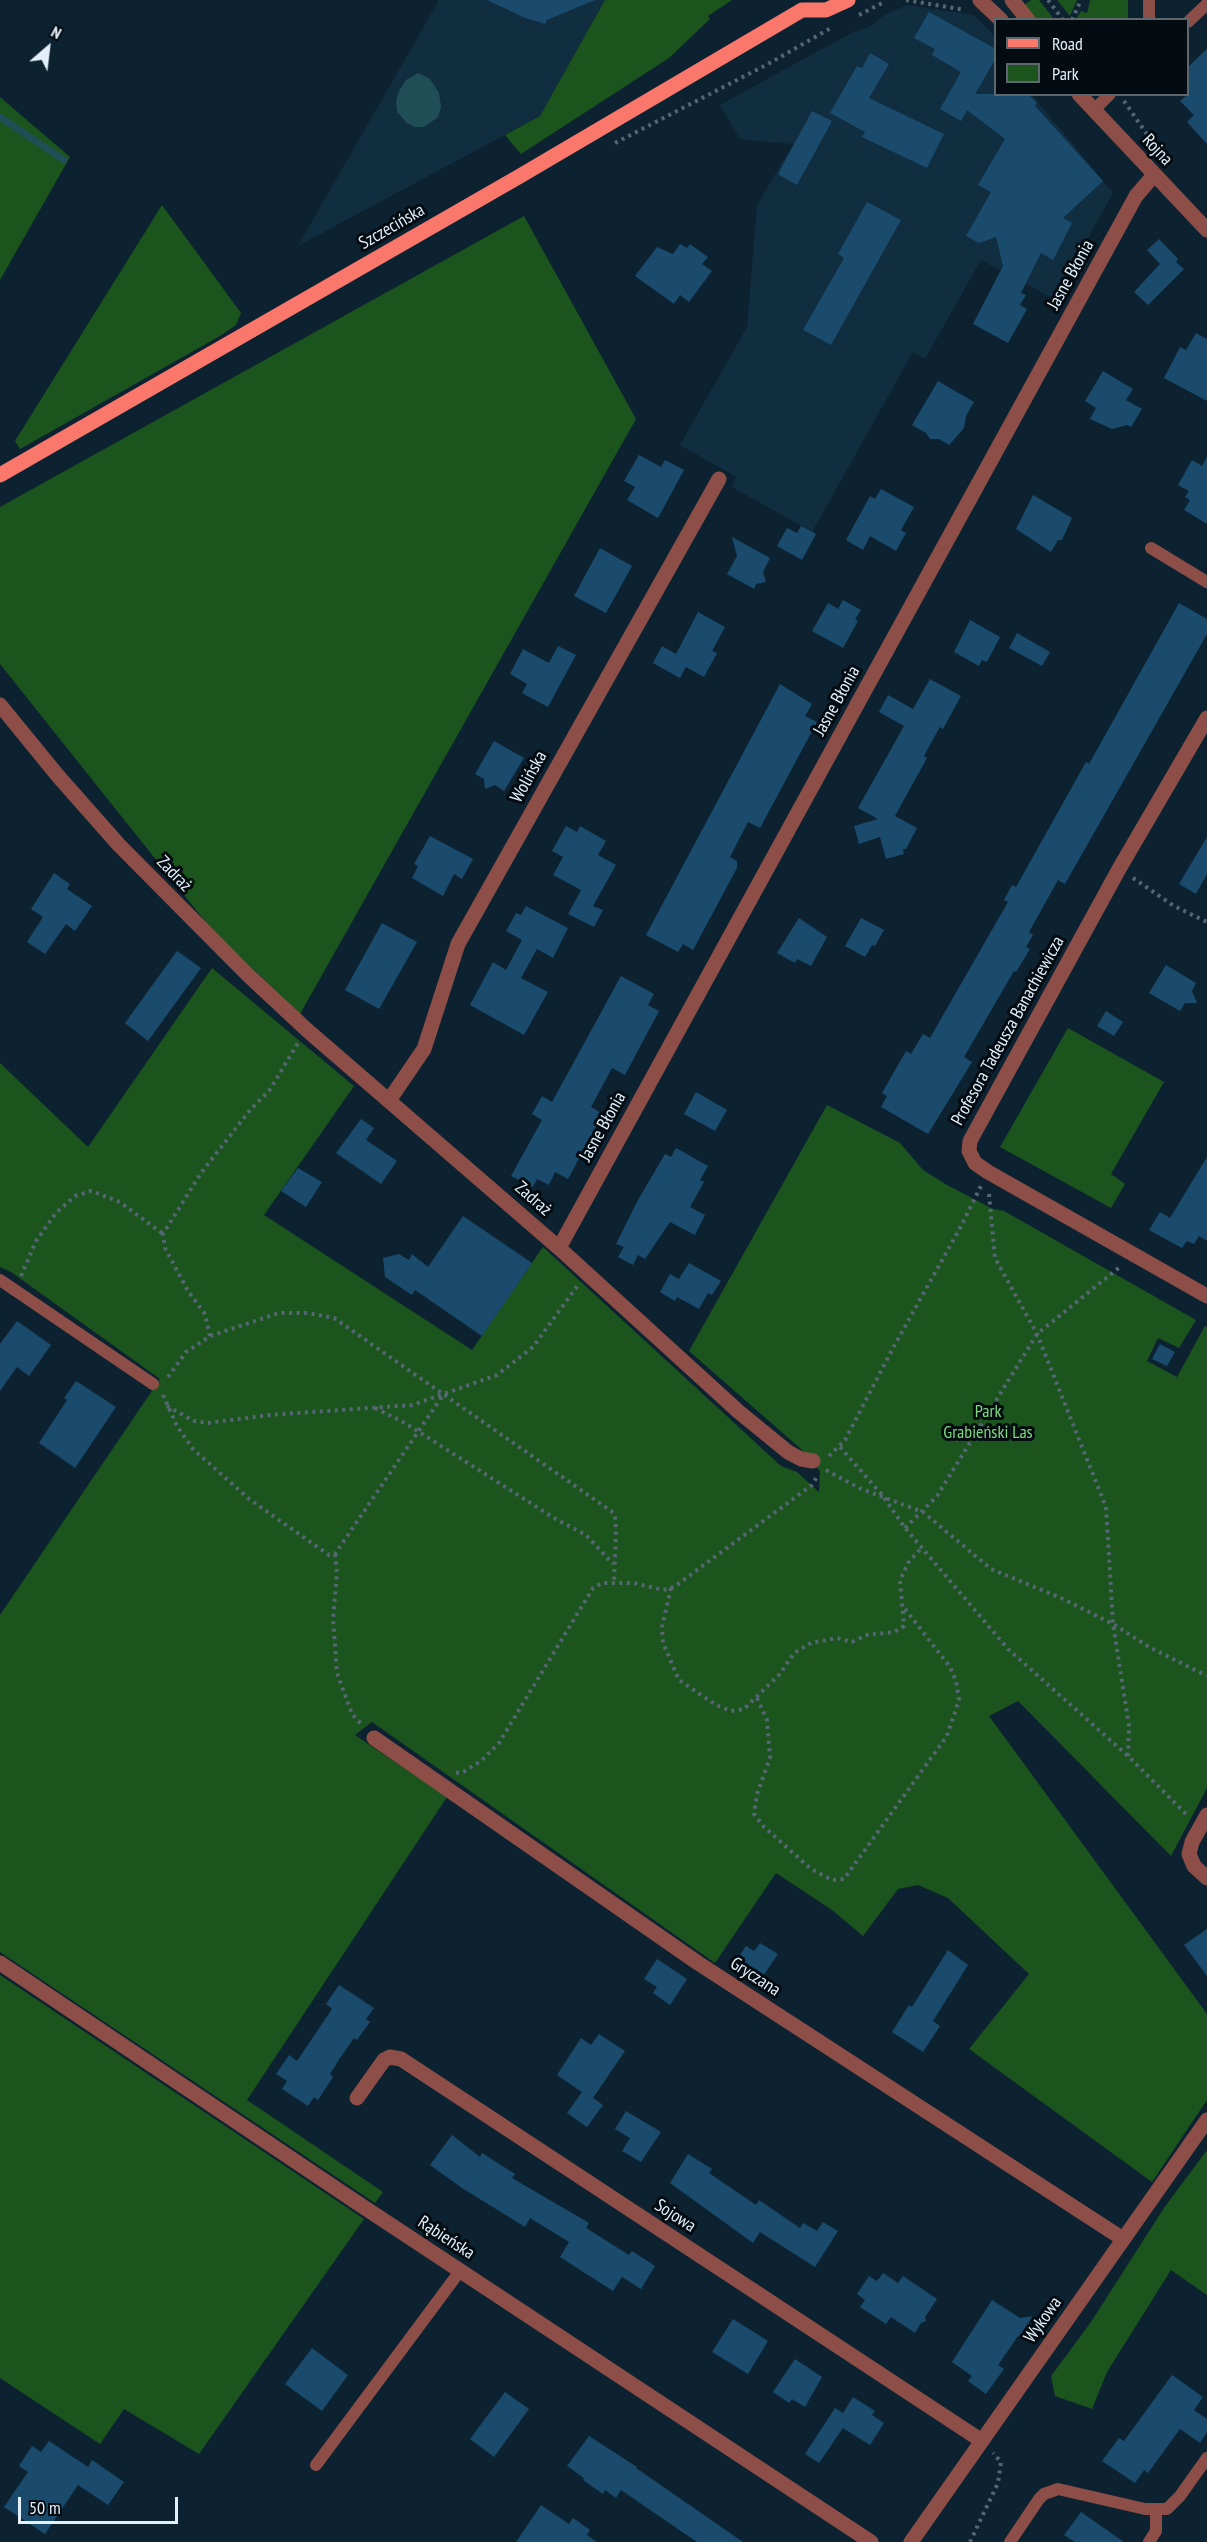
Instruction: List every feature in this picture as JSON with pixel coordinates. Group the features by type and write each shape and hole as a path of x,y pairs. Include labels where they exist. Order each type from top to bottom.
{"main road":[{"name":"Szczecińska","path":"0,475 520,176 805,5 826,10 848,0"}],"street":[{"path":"1012,0 1026,18"},
{"path":"976,6 997,18"},
{"name":"Rojna","path":"1081,96 1207,230"},
{"name":"Jasne Błonia","path":"559,1248 1128,210 1136,196 1154,175"},
{"name":"Wolińska","path":"390,1099 424,1048 458,944 719,479"},
{"name":"Zadraż","path":"0,705 51,768 119,845 191,919 307,1030 390,1099 559,1248 739,1412 788,1452 801,1459 813,1461"},
{"name":"Profesora Tadeusza Banachiewicza","path":"1207,718 1119,869 970,1141 969,1151 975,1163 988,1172 1207,1296"},
{"name":"Gryczana","path":"374,1738 698,1963 1123,2239"},
{"path":"1203,1822 1189,1854 1194,1866 1207,1878"},
{"name":"Rąbieńska","path":"0,1963 460,2271 872,2542"},
{"name":"Sojowa","path":"357,2098 384,2060 390,2056 401,2059 982,2441"},
{"name":"Wykowa","path":"910,2542 1207,2120"}],"lane":[{"path":"1149,0 1149,18"},
{"path":"1189,21 1207,4"},
{"path":"1093,111 1108,96"},
{"path":"1151,548 1207,582"},
{"path":"0,1280 155,1387"},
{"path":"316,2465 460,2271"},
{"path":"1010,2542 1039,2499 1044,2494 1058,2488 1156,2510 1167,2509 1174,2503 1207,2458"},
{"path":"1149,2542 1156,2531 1156,2510"}],"path":[{"path":"882,0 884,2 889,0"},
{"path":"906,0 976,6"},
{"path":"1048,0 1062,18"},
{"path":"1073,18 1080,0"},
{"path":"1121,96 1159,151"},
{"path":"1119,869 1174,906 1207,922"},
{"path":"210,1336 205,1314 188,1291 165,1248 163,1234 201,1173 250,1110 269,1091 283,1065 307,1030"},
{"path":"988,1172 995,1258 1037,1334 1106,1507 1113,1624 1129,1726 1128,1756"},
{"path":"813,1461 824,1459 840,1447 960,1228 988,1172"},
{"path":"15,1290 36,1241 56,1213 75,1197 91,1191 120,1202 163,1234"},
{"path":"905,1528 938,1496 1037,1334 1135,1255"},
{"path":"167,1406 194,1421 208,1423 269,1415 412,1405 444,1395 497,1375 533,1347 586,1274"},
{"path":"334,1554 329,1555 249,1499 193,1449 177,1426 163,1395 155,1387 186,1352 210,1336 279,1313 308,1313 334,1318 611,1511 615,1516 616,1530 614,1583"},
{"path":"374,1738 352,1714 337,1673 333,1619 337,1573 334,1554 444,1395"},
{"path":"375,1408 586,1535 615,1566"},
{"path":"840,1447 883,1496 905,1528 979,1617 1008,1649 1203,1822"},
{"path":"432,1778 463,1772 481,1761 499,1743 593,1588 602,1583 634,1582 663,1590 671,1588 812,1485 823,1468 859,1488 923,1512 991,1569 1061,1598 1207,1676"},
{"path":"671,1588 662,1627 663,1643 679,1680 716,1706 732,1711 744,1709 780,1674 794,1653 811,1643 837,1638 852,1642 867,1635 894,1632 904,1626 900,1580 908,1563 922,1546"},
{"path":"757,1698 767,1720 770,1758 757,1794 754,1814 764,1827 812,1869 832,1880 844,1879 947,1736 959,1700 956,1681 950,1667 902,1605"},
{"path":"970,2542 998,2483 1001,2462 982,2441"}],"shaded area":[{"path":"439,0 605,0 540,116 298,246"},
{"path":"907,5 974,15 994,36 994,96 1033,96 1113,193 1054,299 981,260 925,359 913,352 812,532 732,487 736,477 680,445 747,327 757,205 793,144 740,139 720,105 853,32 869,27 886,14"},
{"path":"418,73 430,79 439,93 441,107 438,117 424,127 415,127 407,123 397,112 396,101 399,91 406,80"}],"green space":[{"path":"605,0 732,0 708,16 710,19 669,58 521,154 505,135 540,116"},
{"path":"1031,0 1039,0 1053,18 1034,18 1024,5"},
{"path":"1057,0 1077,0 1070,16"},
{"path":"1090,0 1128,0 1128,18 1077,18 1081,11 1087,13"},
{"path":"0,97 70,157 0,280"},
{"path":"162,205 241,313 236,325 20,449 15,441"},
{"path":"524,216 636,419 300,1014 212,930 0,664 0,507"},
{"name":"Park Grabieński Las","path":"212,968 354,1086 264,1215 472,1350 543,1247 781,1466 797,1472 819,1492 820,1471 801,1449 689,1351 827,1105 900,1143 923,1170 947,1185 993,1209 1004,1211 1196,1320 1179,1348 1158,1338 1147,1361 1177,1377 1205,1326 1207,1327 1207,1788 1171,1856 1018,1701 989,1716 1207,2014 1207,2100 1152,2182 969,2049 1029,1974 948,1898 918,1885 898,1889 863,1936 832,1910 776,1873 715,1963 372,1722 355,1735 447,1797 247,2100 383,2192 375,2203 0,1952 0,1615 160,1379 11,1272 0,1267 0,1063 88,1147"},
{"path":"1068,1028 1164,1082 1111,1174 1125,1184 1111,1208 1000,1147"},
{"path":"0,1975 364,2219 199,2454 124,2409 100,2444 0,2378"},
{"path":"1207,2150 1207,2295 1171,2270 1107,2372 1092,2409 1055,2396 1051,2376 1091,2322 1164,2208"}],"building":[{"path":"487,0 595,0 547,20 545,24 523,17"},
{"path":"929,12 994,48 994,61 975,94 1030,96 1037,103 1035,106 1103,181 1063,218 1072,223 1053,260 1041,253 1021,293 1026,295 1020,305 1027,309 1008,343 973,324 1003,266 996,237 979,243 966,236 991,192 978,185 1005,139 967,110 961,121 940,109 961,72 932,55 935,49 914,38"},
{"path":"1207,49 1207,144 1187,122 1194,115 1180,101 1189,96 1189,66"},
{"path":"870,53 889,64 869,98 944,134 927,168 862,137 865,132 830,113 857,66 862,68"},
{"path":"812,111 832,121 797,185 778,174"},
{"path":"867,202 901,220 831,345 803,330 844,258 838,254"},
{"path":"1159,239 1184,269 1148,305 1134,292 1160,264 1147,250"},
{"path":"680,244 687,248 690,244 708,257 702,264 712,271 689,302 680,295 674,304 635,276 657,247 673,254"},
{"path":"1196,333 1207,339 1207,401 1164,378 1180,347 1186,350"},
{"path":"1103,371 1133,389 1126,400 1142,409 1131,427 1127,425 1112,429 1090,419 1096,408 1085,401"},
{"path":"938,381 974,402 966,416 964,428 949,445 939,439 930,439 926,433 912,425"},
{"path":"639,455 661,467 665,460 684,470 658,518 627,500 635,487 624,481"},
{"path":"1207,457 1207,524 1184,510 1190,500 1185,497 1189,491 1178,485 1192,460 1202,466"},
{"path":"881,489 914,507 901,530 906,533 896,551 870,536 863,550 846,540 870,496 875,499"},
{"path":"1033,495 1072,518 1062,540 1058,540 1051,552 1016,529"},
{"path":"801,526 816,534 802,560 777,546 787,528 797,533"},
{"path":"732,537 770,558 763,572 766,582 756,584 754,589 727,574 737,556"},
{"path":"600,548 632,566 606,613 574,596"},
{"path":"843,600 861,610 855,619 858,621 843,648 812,631 828,603 838,609"},
{"path":"1179,603 1207,619 1207,634 1065,884 1058,880 1029,932 1033,935 1026,947 1030,949 1016,972 1014,971 964,1057 972,1062 928,1134 881,1107 887,1096 882,1093 906,1051 911,1054 923,1034 930,1038 1008,902 1004,900 1012,885 1016,887 1086,762 1089,764"},
{"path":"698,612 725,627 712,651 717,653 704,677 686,667 680,678 653,663 662,646 676,654"},
{"path":"970,620 1000,637 987,662 982,660 979,666 954,652"},
{"path":"1017,633 1050,652 1042,666 1009,648"},
{"path":"558,646 576,655 548,707 522,693 527,684 510,674 523,649 549,663"},
{"path":"930,679 961,696 943,729 940,727 932,741 924,756 927,758 895,816 917,828 906,849 903,849 904,854 886,859 880,837 859,844 854,826 878,819 858,808 904,726 879,712 888,695 913,709"},
{"path":"780,684 812,704 805,716 817,722 760,828 748,822 730,857 737,861 737,868 693,950 683,944 678,952 646,935"},
{"path":"494,741 524,758 504,791 495,785 485,789 484,779 475,774"},
{"path":"566,826 577,832 580,826 606,841 598,855 616,865 593,906 603,910 594,927 568,914 581,890 553,875 563,857 552,851"},
{"path":"430,836 473,859 462,879 454,874 443,896 412,878 418,866 414,864"},
{"path":"1207,837 1207,874 1196,894 1179,884"},
{"path":"54,873 70,884 67,889 92,906 75,931 66,924 45,954 27,942 43,917 31,909"},
{"path":"526,906 568,928 553,958 537,949 521,978 548,992 524,1035 470,1005 493,962 506,970 522,940 506,931 516,913 521,915"},
{"path":"799,918 827,937 811,966 797,959 795,963 777,953"},
{"path":"861,918 884,930 875,946 872,945 865,957 845,946"},
{"path":"382,923 417,942 379,1009 345,990"},
{"path":"177,951 201,968 148,1041 125,1023"},
{"path":"1166,965 1196,983 1192,991 1197,1003 1185,1003 1180,1011 1149,993"},
{"path":"621,976 654,994 648,1005 659,1011 625,1075 612,1068 591,1107 603,1114 568,1179 555,1172 549,1185 537,1179 533,1187 511,1176 542,1120 532,1114 542,1096 552,1102"},
{"path":"1106,1011 1123,1022 1114,1036 1097,1026"},
{"path":"696,1092 727,1110 715,1131 684,1114"},
{"path":"361,1119 374,1128 366,1140 397,1161 381,1184 336,1153"},
{"path":"676,1148 708,1166 700,1180 704,1182 690,1207 705,1215 695,1235 670,1222 645,1259 638,1255 633,1265 618,1257 624,1247 616,1244 665,1154 671,1157"},
{"path":"1207,1157 1207,1241 1199,1236 1194,1244 1187,1241 1182,1248 1149,1230 1160,1212 1170,1218"},
{"path":"298,1168 322,1182 306,1207 281,1191"},
{"path":"463,1216 532,1263 482,1336 415,1290 412,1295 385,1277 383,1258 399,1254 409,1260 412,1254 428,1267"},
{"path":"689,1263 721,1281 712,1295 708,1293 699,1309 677,1297 675,1301 660,1292 670,1274 679,1279"},
{"path":"17,1321 51,1345 29,1376 17,1367 0,1391 0,1344"},
{"path":"1160,1344 1175,1352 1167,1366 1152,1359"},
{"path":"76,1381 116,1407 75,1468 39,1443 67,1400 64,1398"},
{"path":"1207,1929 1207,1976 1184,1945"},
{"path":"760,1943 778,1954 757,1985 732,1967 746,1946 754,1951"},
{"path":"948,1950 968,1965 933,2021 940,2026 923,2052 892,2032 909,2005 912,2007"},
{"path":"657,1959 687,1979 670,2005 653,1993 657,1987 644,1979"},
{"path":"339,1985 374,2008 366,2019 370,2022 357,2040 354,2038 340,2058 330,2074 333,2077 318,2100 314,2097 308,2106 282,2089 287,2081 276,2074 289,2055 297,2061 332,2009 326,2004"},
{"path":"599,2034 625,2051 593,2098 603,2105 587,2127 567,2113 582,2092 557,2075 581,2038 591,2045"},
{"path":"626,2111 661,2132 641,2162 622,2151 630,2138 615,2129"},
{"path":"452,2135 480,2157 482,2153 515,2174 512,2178 589,2223 586,2228 629,2255 632,2251 655,2266 641,2289 622,2277 613,2291 560,2257 569,2242 530,2218 525,2227 430,2165"},
{"path":"688,2154 712,2169 709,2173 756,2205 759,2200 800,2228 803,2223 817,2231 823,2222 838,2231 815,2267 760,2232 753,2243 670,2183"},
{"path":"883,2273 898,2283 903,2276 937,2299 925,2317 926,2321 921,2323 915,2333 891,2317 886,2324 860,2307 865,2300 857,2294 869,2276 877,2281"},
{"path":"992,2300 1020,2318 1033,2316 1028,2323 1033,2326 1023,2340 1018,2336 998,2365 1004,2369 986,2394 968,2381 972,2376 952,2362"},
{"path":"733,2319 768,2341 748,2374 712,2352"},
{"path":"312,2348 348,2375 322,2411 285,2384"},
{"path":"795,2359 822,2377 805,2407 792,2399 789,2403 773,2392"},
{"path":"1172,2375 1203,2397 1194,2410 1207,2419 1207,2432 1200,2443 1180,2429 1148,2473 1144,2470 1135,2483 1102,2461 1119,2438 1124,2441"},
{"path":"505,2392 529,2409 494,2457 470,2439"},
{"path":"853,2397 875,2411 872,2415 884,2423 870,2445 843,2428 819,2463 805,2454 835,2408 843,2413"},
{"path":"589,2436 743,2542 697,2542 621,2490 616,2498 605,2490 603,2494 567,2466"},
{"path":"49,2441 88,2467 92,2460 124,2482 108,2505 78,2485 45,2534 4,2507 28,2472 19,2466 32,2446 41,2452"},
{"path":"541,2505 569,2524 573,2518 590,2530 587,2535 597,2542 516,2542"},
{"path":"1081,2512 1124,2542 1075,2542 1064,2535"}],"waterway":[{"path":"0,117 64,160"}]}
